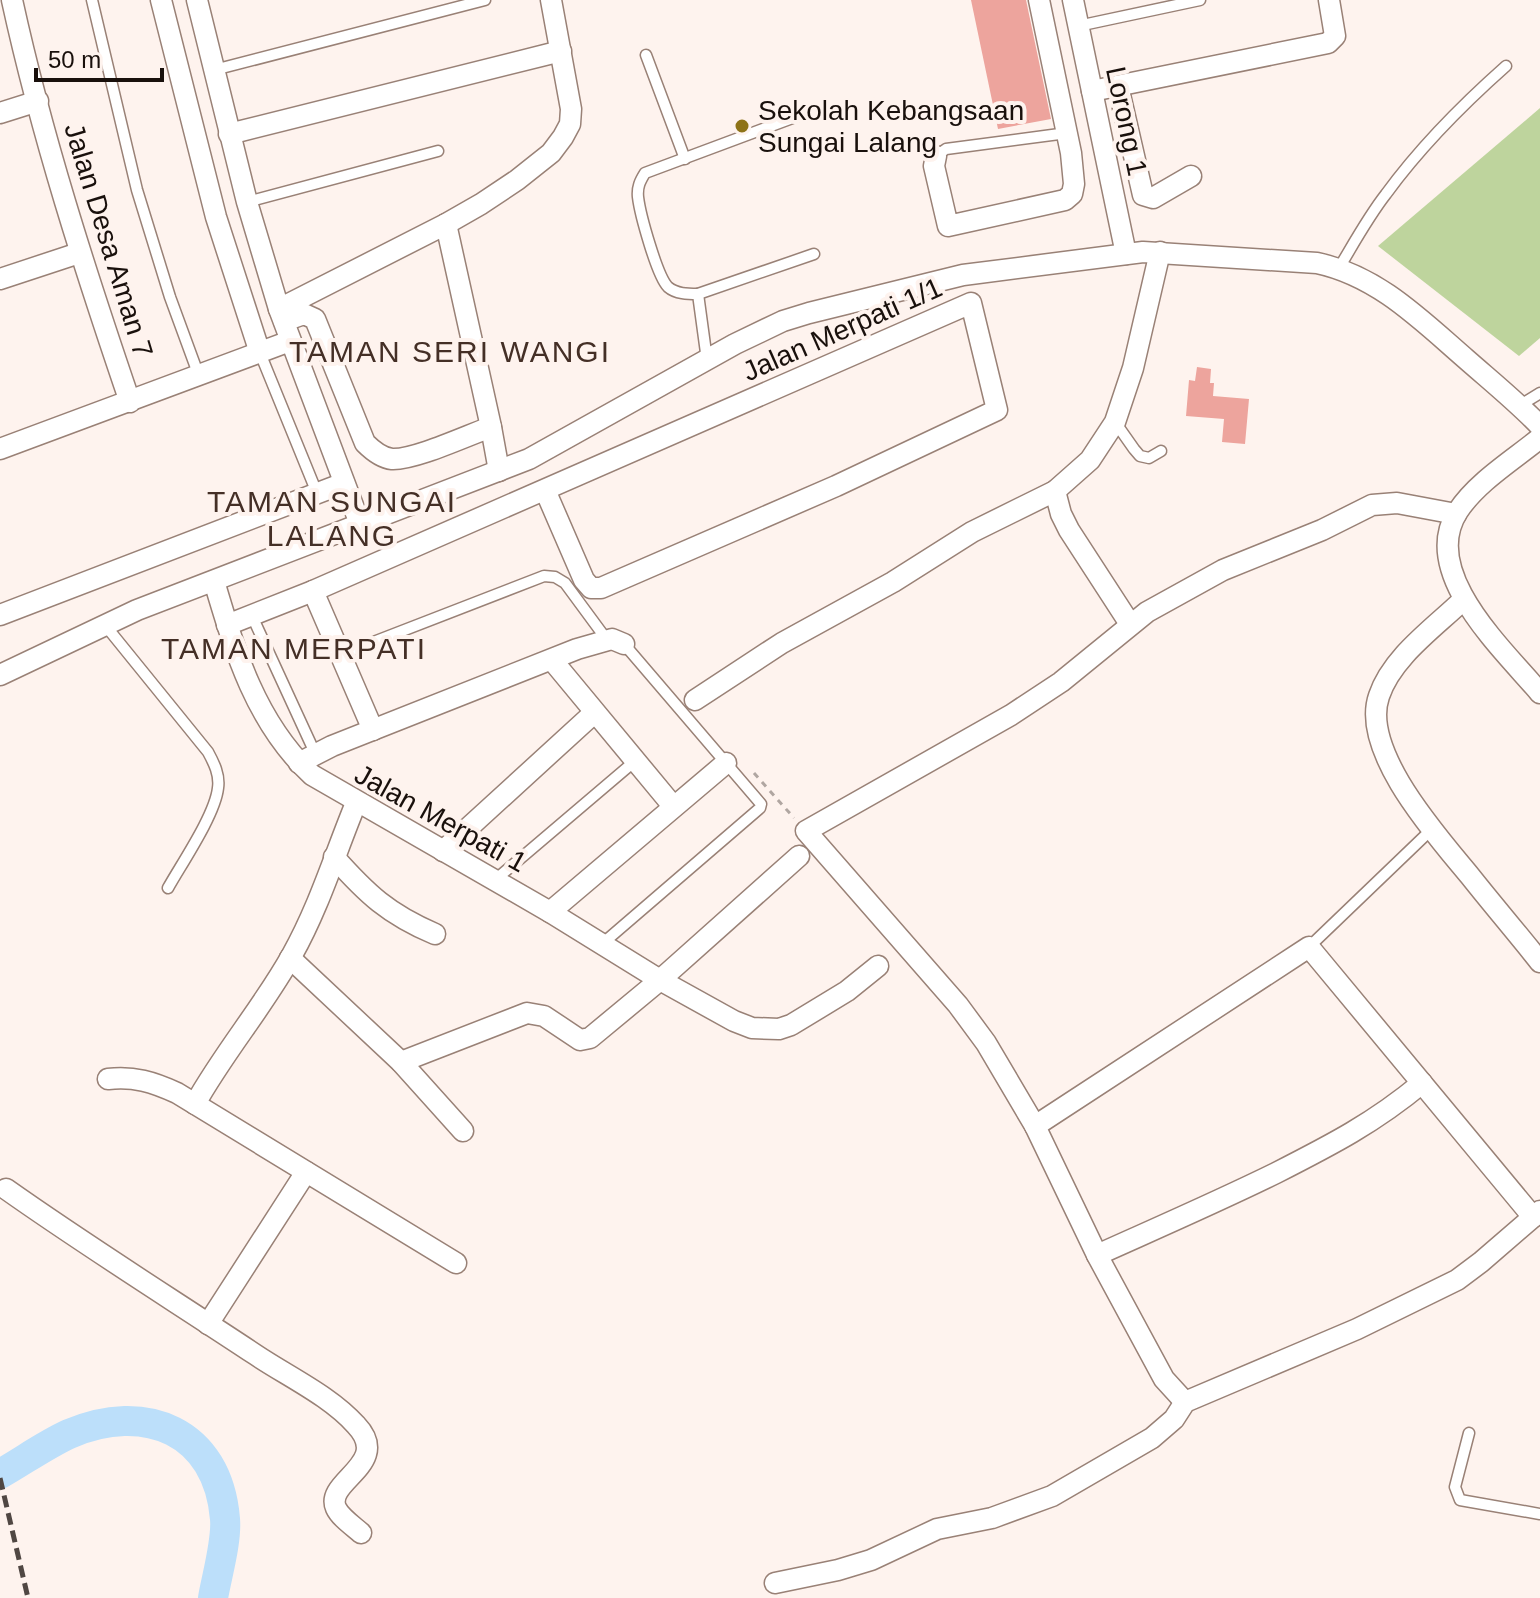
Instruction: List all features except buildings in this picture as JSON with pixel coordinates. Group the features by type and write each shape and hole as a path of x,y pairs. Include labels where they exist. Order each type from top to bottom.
{"street":[{"name":"Jalan Desa Aman 7","path":"12,0 79,253 130,402"},
{"path":"161,0 216,217 260,353"},
{"path":"198,0 247,202 285,323 360,524"},
{"path":"0,449 260,353 285,323 481,204 551,153 570,124 571,109 551,0"},
{"path":"936,156 934,166 948,226 1065,200 1072,194 1074,184 1069,143 1039,0"},
{"name":"Lorong 1","path":"1073,0 1126,254"},
{"path":"1092,91 1328,43 1335,36 1329,0"},
{"path":"229,134 561,51"},
{"path":"1118,86 1143,195 1153,198 1191,176"},
{"path":"0,113 38,101"},
{"path":"1069,143 1103,145"},
{"path":"446,224 499,471"},
{"path":"695,700 782,643 893,582 972,532 1055,491 1090,460 1115,422 1133,368 1160,252"},
{"path":"0,675 104,624 553,448 707,360 783,321 963,275 1160,252 1317,263 1339,268 1360,277 1400,303 1540,426"},
{"path":"0,279 79,253"},
{"path":"963,275 971,303"},
{"name":"Jalan Merpati 1/1","path":"227,625 313,591 971,303 997,410 836,486 601,588 591,588 584,580 545,490"},
{"path":"285,323 304,314 315,319 365,443 374,452 391,459 413,455 491,427"},
{"path":"1540,438 1482,486 1456,514 1448,544 1448,559 1463,600 1540,693"},
{"path":"0,615 344,483"},
{"path":"1055,491 1069,530 1130,624"},
{"path":"1185,1402 1164,1379 1097,1255 1035,1126 986,1043 958,1005 806,831 1011,715 1061,682 1147,612 1223,570 1322,530 1372,505 1397,503 1456,514"},
{"name":"Jalan Merpati 1","path":"214,581 253,694 282,743 307,758 321,781 550,912 660,980 734,1021 768,1030 791,1025 847,991 878,966"},
{"path":"313,591 373,730"},
{"path":"1463,600 1404,656 1385,684 1377,704 1378,725 1396,779 1432,829 1540,962"},
{"path":"307,758 552,660 616,641"},
{"path":"552,660 673,806"},
{"path":"443,851 594,713"},
{"path":"550,912 726,763"},
{"path":"195,1104 304,933 356,803"},
{"path":"401,1062 527,1013 544,1016 580,1040 590,1038 799,856"},
{"path":"334,857 370,897 396,916 435,934"},
{"path":"775,1583 871,1560 937,1529 992,1518 1052,1496 1152,1438 1174,1419 1185,1402 1357,1329 1457,1280 1536,1214 1309,947 1035,1126"},
{"path":"290,958 401,1062 463,1131"},
{"path":"108,1079 128,1077 146,1080 177,1093 456,1263"},
{"path":"1097,1255 1214,1203 1341,1141 1389,1111 1422,1083"},
{"path":"208,1324 306,1172"},
{"path":"6,1189 343,1412 366,1435 368,1448 364,1458 336,1494 334,1502 337,1511 361,1533"}],"lane":[{"path":"92,0 137,190 170,297 199,376"},
{"path":"214,70 485,0"},
{"path":"1078,26 1200,0"},
{"path":"646,55 685,159"},
{"path":"1339,268 1385,195 1419,153 1506,66"},
{"path":"814,110 645,173 639,183 638,197 658,272 669,288 686,294 698,294 814,254"},
{"path":"936,156 946,149 1069,143"},
{"path":"247,202 438,151"},
{"path":"698,294 707,360"},
{"path":"260,353 317,493"},
{"path":"1519,406 1540,393"},
{"path":"1115,422 1140,456 1149,458 1161,451"},
{"path":"340,655 544,576 555,577 565,583 761,804 602,944"},
{"path":"252,616 307,758"},
{"path":"104,624 208,752 216,768 219,787 212,807 168,888"},
{"path":"495,880 635,761"},
{"path":"1309,947 1432,829"},
{"path":"1469,1433 1455,1487 1460,1500 1540,1514"}],"green space":[{"path":"1540,108 1540,338 1519,356 1378,246"}],"waterway":[{"path":"0,1474 60,1438 97,1425 124,1421 150,1423 173,1431 193,1445 208,1464 219,1489 225,1528 213,1598"}],"railway":[{"path":"0,1478 28,1598"}],"place":[{"name":"Sekolah Kebangsaan Sungai Lalang","path":"742,126"}],"district":[{"name":"TAMAN SERI WANGI","path":"450,352"},
{"name":"TAMAN SUNGAI LALANG","path":"332,519"},
{"name":"TAMAN MERPATI","path":"294,649"}]}
